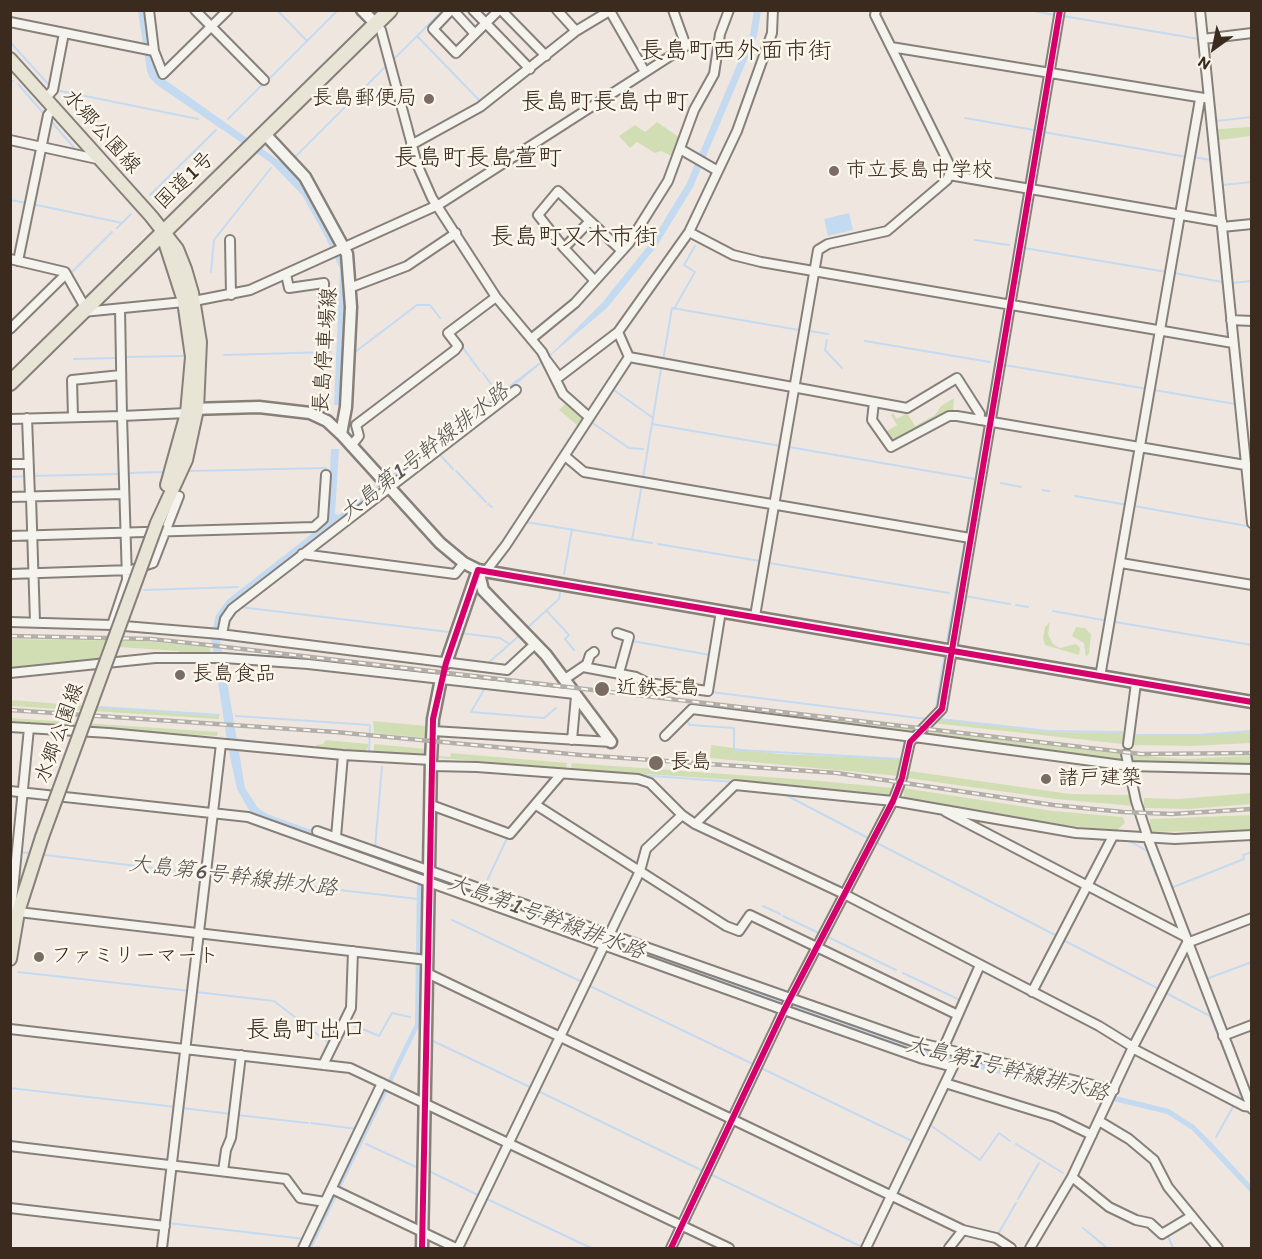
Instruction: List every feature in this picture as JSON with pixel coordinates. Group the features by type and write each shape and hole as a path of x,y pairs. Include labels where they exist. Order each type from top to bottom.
{"highway":[{"name":"国道1号","path":"10,382 390,10"}],"main road":[{"name":"水郷公園線","path":"10,59 177,249 201,355 191,410 186,460 13,911 10,959"}],"street":[{"path":"149,10 154,51 163,74 228,10"},
{"path":"195,10 264,80"},
{"path":"362,10 381,30 420,174 437,205 496,297 559,376 618,332 689,232 737,131 772,33 773,10"},
{"path":"476,34 452,10 433,29 456,53 476,34 500,10 546,56"},
{"path":"473,10 530,69"},
{"path":"557,10 576,31"},
{"path":"64,33 41,147 14,260 55,268 68,276 85,310 120,309 231,296 286,274 437,205 686,46 673,10"},
{"path":"531,339 575,303 622,251 668,181 699,98 714,74 720,34 729,10"},
{"path":"755,616 818,250 823,246 887,231 947,180 951,168 891,47 876,15 876,10"},
{"path":"671,1248 785,1009 893,801 913,737 931,719 938,716 942,709 985,421 1046,73 1060,10"},
{"path":"1200,10 1204,98 1222,224 1251,523"},
{"path":"411,145 480,107 576,31 606,11 610,11 645,72"},
{"path":"10,22 154,51"},
{"path":"1203,39 1251,33"},
{"path":"891,47 1204,98"},
{"path":"1100,677 1180,215 1204,98"},
{"path":"10,140 99,159"},
{"name":"長島停車場線","path":"256,140 305,177 343,247 352,287 346,407 340,434 440,543 464,563 482,570 1251,702"},
{"path":"680,149 718,171"},
{"path":"949,176 1222,224 1251,224"},
{"path":"594,280 564,248 538,215 558,191 622,251"},
{"path":"564,248 590,221"},
{"path":"689,232 739,257 1233,343"},
{"path":"352,287 407,266 456,233"},
{"path":"230,240 231,296"},
{"path":"286,274 290,288 324,283 324,311"},
{"path":"10,329 68,276"},
{"path":"351,446 359,436 356,425 455,350 458,346 448,333 496,297"},
{"path":"112,625 127,580 120,309"},
{"path":"1231,320 1251,321"},
{"path":"618,332 619,340 629,357 907,408 957,378 985,421"},
{"path":"422,1248 427,973 421,959 428,877 433,731 441,679 482,570 565,456 629,357"},
{"path":"546,358 563,394 589,417"},
{"path":"73,417 72,380 121,375"},
{"path":"221,634 225,619 232,609 516,390"},
{"path":"874,402 872,420 891,447 949,416 1245,465"},
{"path":"10,419 123,416 260,407 310,413 327,421 340,434"},
{"path":"27,418 35,622"},
{"path":"565,456 584,472 967,537"},
{"path":"10,464 28,464"},
{"path":"10,536 125,532 160,527 315,528 323,519 326,475"},
{"path":"10,497 124,494"},
{"path":"10,574 126,570 153,563 160,527 179,496"},
{"path":"315,528 322,538"},
{"path":"302,554 455,574 464,563"},
{"path":"1120,563 1251,585"},
{"path":"482,570 483,590 566,679 611,742"},
{"path":"583,667 619,674 648,683 708,692 722,611"},
{"path":"10,622 112,625 221,634 507,670 535,644"},
{"path":"617,633 629,637 619,674"},
{"path":"566,679 583,667 594,652"},
{"path":"10,674 155,658 224,658 308,664 576,695"},
{"path":"1128,744 1136,683"},
{"path":"572,740 576,695"},
{"path":"665,736 692,710 1129,766 1251,769"},
{"path":"10,727 638,779 650,783 682,815 695,824 844,894 1099,1026 1133,1047 1251,1108"},
{"path":"28,728 16,852 13,911 421,959"},
{"path":"433,731 611,742"},
{"path":"162,1248 198,932 224,744"},
{"path":"1126,754 1136,801 1148,838 1251,1108"},
{"path":"336,837 343,755"},
{"path":"431,805 510,834 561,774"},
{"path":"695,824 735,785 893,801 1045,829 1113,836 1148,838 1251,835"},
{"path":"10,791 248,817 416,878 428,877 609,934 790,999 943,1049 954,1062"},
{"path":"536,805 726,926 739,931 750,915 958,1015"},
{"path":"939,808 1186,939 1251,918"},
{"path":"335,1191 457,1248 640,871 646,849 682,815"},
{"path":"317,831 604,945 785,1009 954,1062 1112,1095"},
{"path":"1032,992 1113,836"},
{"path":"1030,1248 1072,1177 1186,939"},
{"path":"322,1065 351,1008 353,951"},
{"path":"943,1049 980,965"},
{"path":"427,973 963,1230 996,1239 1011,1248"},
{"path":"1223,1036 1251,1024"},
{"path":"10,1029 350,1068 729,1248"},
{"path":"224,1171 226,1150 231,1138 241,1055"},
{"path":"866,1248 888,1194 954,1062"},
{"path":"945,1083 1056,1116 1092,1135"},
{"path":"303,1248 325,1202 335,1191 385,1085"},
{"path":"1099,1121 1130,1139 1154,1160 1168,1187 1218,1248"},
{"path":"10,1146 286,1179 300,1198 325,1202"},
{"path":"1072,1177 1109,1207 1136,1220 1150,1223 1162,1234 1192,1216"},
{"path":"10,1208 165,1226"},
{"path":"949,1248 963,1230"}],"green space":[{"path":"657,122 680,138 674,157 661,151 655,153 637,142 630,148 619,136 635,125 645,132"},
{"path":"1251,127 1251,136 1219,140 1218,129"},
{"path":"954,398 953,412 894,442 888,437 887,431 897,425 891,415 893,413 897,419 907,413 915,426 935,415 941,406"},
{"path":"566,403 583,417 577,425 559,410"},
{"path":"1050,622 1048,634 1053,644 1060,648 1076,644 1080,648 1079,655 1045,645 1043,638 1045,627"},
{"path":"1076,627 1085,628 1091,634 1089,653 1086,657 1084,643 1072,636"},
{"path":"10,639 143,641 210,647 211,656 179,656 179,651 103,646 98,660 11,672"},
{"path":"10,700 219,716 219,719 11,706"},
{"path":"692,705 914,729 910,735"},
{"path":"10,718 218,732 217,736 11,725"},
{"path":"936,719 1048,732 1124,733 1123,744 932,723"},
{"path":"373,721 427,726 427,738 374,733"},
{"path":"924,731 1121,754 1123,762 920,735"},
{"path":"1133,732 1136,735 1197,735 1251,732 1251,743 1192,746 1133,745"},
{"path":"326,740 368,744 368,748 365,751 316,748 316,745 323,744"},
{"path":"374,744 427,749 426,755 374,751"},
{"path":"711,745 779,754 900,759 899,776 710,758"},
{"path":"451,753 567,763 566,768 437,758 438,756 450,757"},
{"path":"1131,755 1182,759 1251,756 1251,766 1132,764"},
{"path":"572,763 894,788 890,795 735,780 571,769"},
{"path":"909,771 1070,794 1130,795 1133,806 1056,799 907,778"},
{"path":"903,788 1053,811 1123,817 1125,823 1116,831 1045,823 904,799"},
{"path":"1251,793 1251,804 1189,809 1144,808 1144,798 1179,799"},
{"path":"1251,815 1251,830 1150,832 1150,819"}],"water":[{"path":"138,11 145,11 153,64 157,74 285,165 300,180 345,259 347,288 342,405 334,405 340,269 324,234 302,195 271,163 150,78"},
{"name":"大島第1号幹線排水路","path":"754,11 761,11 757,36 693,187 657,246 607,308 512,388 229,608 219,633 245,788 258,808 267,814 925,1049 1169,1109 1194,1125 1212,1143 1251,1185 1251,1193 1192,1130 1167,1114 926,1056 424,878 420,1024 312,1248 306,1248 415,1024 417,876 257,817 249,810 237,789 228,747 211,637 216,615 227,600 323,525 328,514 331,449 339,449 335,514 339,515 553,352 602,303 651,242 687,183 750,34"},
{"path":"849,213 853,230 828,236 824,219"}],"waterway":[{"path":"277,10 307,41"},
{"path":"268,80 338,10"},
{"path":"393,60 443,10"},
{"path":"1030,10 1054,15"},
{"path":"1045,70 1055,10"},
{"path":"1204,13 1206,33"},
{"path":"1063,16 1199,39"},
{"path":"417,36 479,100"},
{"path":"10,42 50,86"},
{"path":"1207,42 1211,78"},
{"path":"295,157 387,65"},
{"path":"1025,185 1044,75"},
{"path":"1211,82 1216,124"},
{"path":"228,119 264,83"},
{"path":"18,84 45,115"},
{"path":"56,90 198,119"},
{"path":"1216,121 1252,117"},
{"path":"965,118 1034,130"},
{"path":"50,120 77,151"},
{"path":"150,195 216,130"},
{"path":"1043,132 1187,157"},
{"path":"1217,138 1218,150"},
{"path":"1219,156 1222,192"},
{"path":"1193,157 1211,160"},
{"path":"211,272 214,240 271,168"},
{"path":"1222,185 1252,182"},
{"path":"1006,301 1024,191"},
{"path":"1223,197 1226,221"},
{"path":"10,200 27,203"},
{"path":"32,204 122,223"},
{"path":"117,228 131,214"},
{"path":"1226,230 1231,279"},
{"path":"70,274 112,232"},
{"path":"975,240 1009,245"},
{"path":"674,309 695,272 684,265 695,246"},
{"path":"1024,248 1167,272"},
{"path":"1174,273 1222,282"},
{"path":"1232,283 1252,281"},
{"path":"1232,282 1235,317"},
{"path":"355,352 417,305 430,305 440,318"},
{"path":"966,534 1005,306"},
{"path":"663,361 672,308 799,330"},
{"path":"1236,324 1239,349"},
{"path":"809,331 828,334"},
{"path":"827,340 825,350 842,368"},
{"path":"865,341 990,362"},
{"path":"461,345 480,371"},
{"path":"224,355 331,352"},
{"path":"1239,354 1243,390"},
{"path":"125,357 183,356"},
{"path":"74,359 117,358"},
{"path":"1004,365 1148,389"},
{"path":"643,478 661,369"},
{"name":"大島第1号幹線排水路","path":"483,373 493,387"},
{"path":"611,388 653,418"},
{"path":"1154,390 1235,404"},
{"path":"1244,398 1248,437"},
{"path":"591,422 629,448 643,449"},
{"path":"652,424 781,446"},
{"path":"1248,444 1252,475"},
{"path":"789,447 975,479"},
{"name":"大島第1号幹線排水路","path":"440,455 453,469"},
{"path":"189,471 326,468"},
{"path":"456,471 486,502"},
{"path":"129,473 163,472"},
{"path":"32,476 119,474"},
{"path":"10,477 26,476"},
{"path":"1001,483 1021,487"},
{"path":"632,540 642,484"},
{"path":"1042,490 1049,491"},
{"path":"1075,496 1128,505"},
{"path":"488,504 492,507"},
{"path":"1134,506 1247,526"},
{"path":"526,522 652,543"},
{"path":"564,574 572,529"},
{"path":"947,640 965,540"},
{"path":"658,544 760,561"},
{"path":"769,563 949,593"},
{"path":"144,590 238,587"},
{"path":"526,629 559,599 560,593"},
{"path":"965,596 1010,604"},
{"path":"1016,605 1028,607"},
{"path":"240,607 449,632"},
{"path":"546,610 569,635 565,639 574,650"},
{"path":"1053,611 1108,621"},
{"path":"1115,622 1252,645"},
{"path":"460,633 500,638 509,644"},
{"path":"487,664 520,635"},
{"path":"632,641 710,655"},
{"path":"932,713 936,708 944,658"},
{"path":"485,688 471,712 544,718 556,708"},
{"path":"711,692 926,719"},
{"path":"100,707 219,715"},
{"path":"236,716 370,725 369,752"},
{"path":"685,719 690,725 734,728 734,749 739,750 901,759 905,740"},
{"path":"940,719 1048,731 1122,732"},
{"path":"1134,732 1136,735 1197,735 1252,731"},
{"path":"233,739 287,746"},
{"path":"320,749 416,755"},
{"path":"444,761 563,770"},
{"path":"375,848 382,767"},
{"path":"573,770 734,782"},
{"path":"782,793 870,839"},
{"path":"924,803 984,813"},
{"path":"1063,827 1087,830"},
{"path":"1154,834 1195,834"},
{"name":"大島第1号幹線排水路","path":"485,885 508,836"},
{"path":"1128,840 1147,851 1156,875"},
{"path":"877,843 1057,936"},
{"name":"大島第6号幹線排水路","path":"19,852 30,853"},
{"path":"1171,888 1244,859 1243,855 1252,852"},
{"name":"大島第6号幹線排水路","path":"45,855 203,874"},
{"name":"大島第6号幹線排水路","path":"209,875 418,899"},
{"path":"763,906 780,914"},
{"path":"783,916 821,934"},
{"path":"452,920 582,982"},
{"path":"826,936 896,970"},
{"path":"1063,940 1159,989"},
{"path":"1206,979 1252,962"},
{"path":"18,972 190,991"},
{"path":"903,973 962,1001"},
{"path":"590,986 755,1065"},
{"path":"196,992 274,1001 330,1044"},
{"path":"1166,993 1210,1016 1241,1092 1237,1098"},
{"path":"348,1023 379,1036 392,1013 410,1017"},
{"path":"433,1041 532,1088"},
{"name":"大島第1号幹線排水路","path":"861,1248 948,1067"},
{"path":"761,1068 912,1141"},
{"path":"10,1088 176,1107"},
{"path":"538,1091 703,1171"},
{"path":"1216,1137 1234,1105"},
{"path":"182,1108 231,1114"},
{"path":"237,1115 308,1123"},
{"path":"311,1123 357,1129"},
{"path":"930,1125 980,1160 999,1133 1010,1141"},
{"path":"366,1144 416,1167"},
{"path":"1016,1144 1063,1173"},
{"path":"1018,1199 1039,1163"},
{"path":"429,1171 480,1196"},
{"path":"710,1174 862,1247"},
{"path":"487,1199 591,1248"},
{"path":"998,1234 1016,1203"},
{"path":"168,1223 305,1239"},
{"path":"1083,1228 1107,1248"},
{"path":"1167,1234 1173,1248"}],"railway":[{"path":"10,636 151,639 1141,754 1252,753"},
{"path":"10,710 335,732 581,755 837,773 1053,805 1123,812 1172,814 1252,809"}],"cycle path":[{"path":"671,1248 784,1010 893,801 902,778 910,742 942,709 1060,10"},
{"path":"422,1248 433,719 446,663 478,570 1252,702"}],"place":[{"name":"長島郵便局","path":"429,99"},
{"name":"市立長島中学校","path":"834,171"},
{"name":"長島食品","path":"180,675"},
{"name":"近鉄長島","path":"602,689"},
{"name":"長島","path":"656,763"},
{"name":"諸戸建築","path":"1046,779"},
{"name":"ファミリーマート","path":"39,957"}],"district":[{"name":"長島町西外面市街","path":"736,52"},
{"name":"長島町長島中町","path":"605,103"},
{"name":"長島町長島萱町","path":"478,159"},
{"name":"長島町又木市街","path":"574,238"},
{"name":"長島町出口","path":"306,1031"}]}
